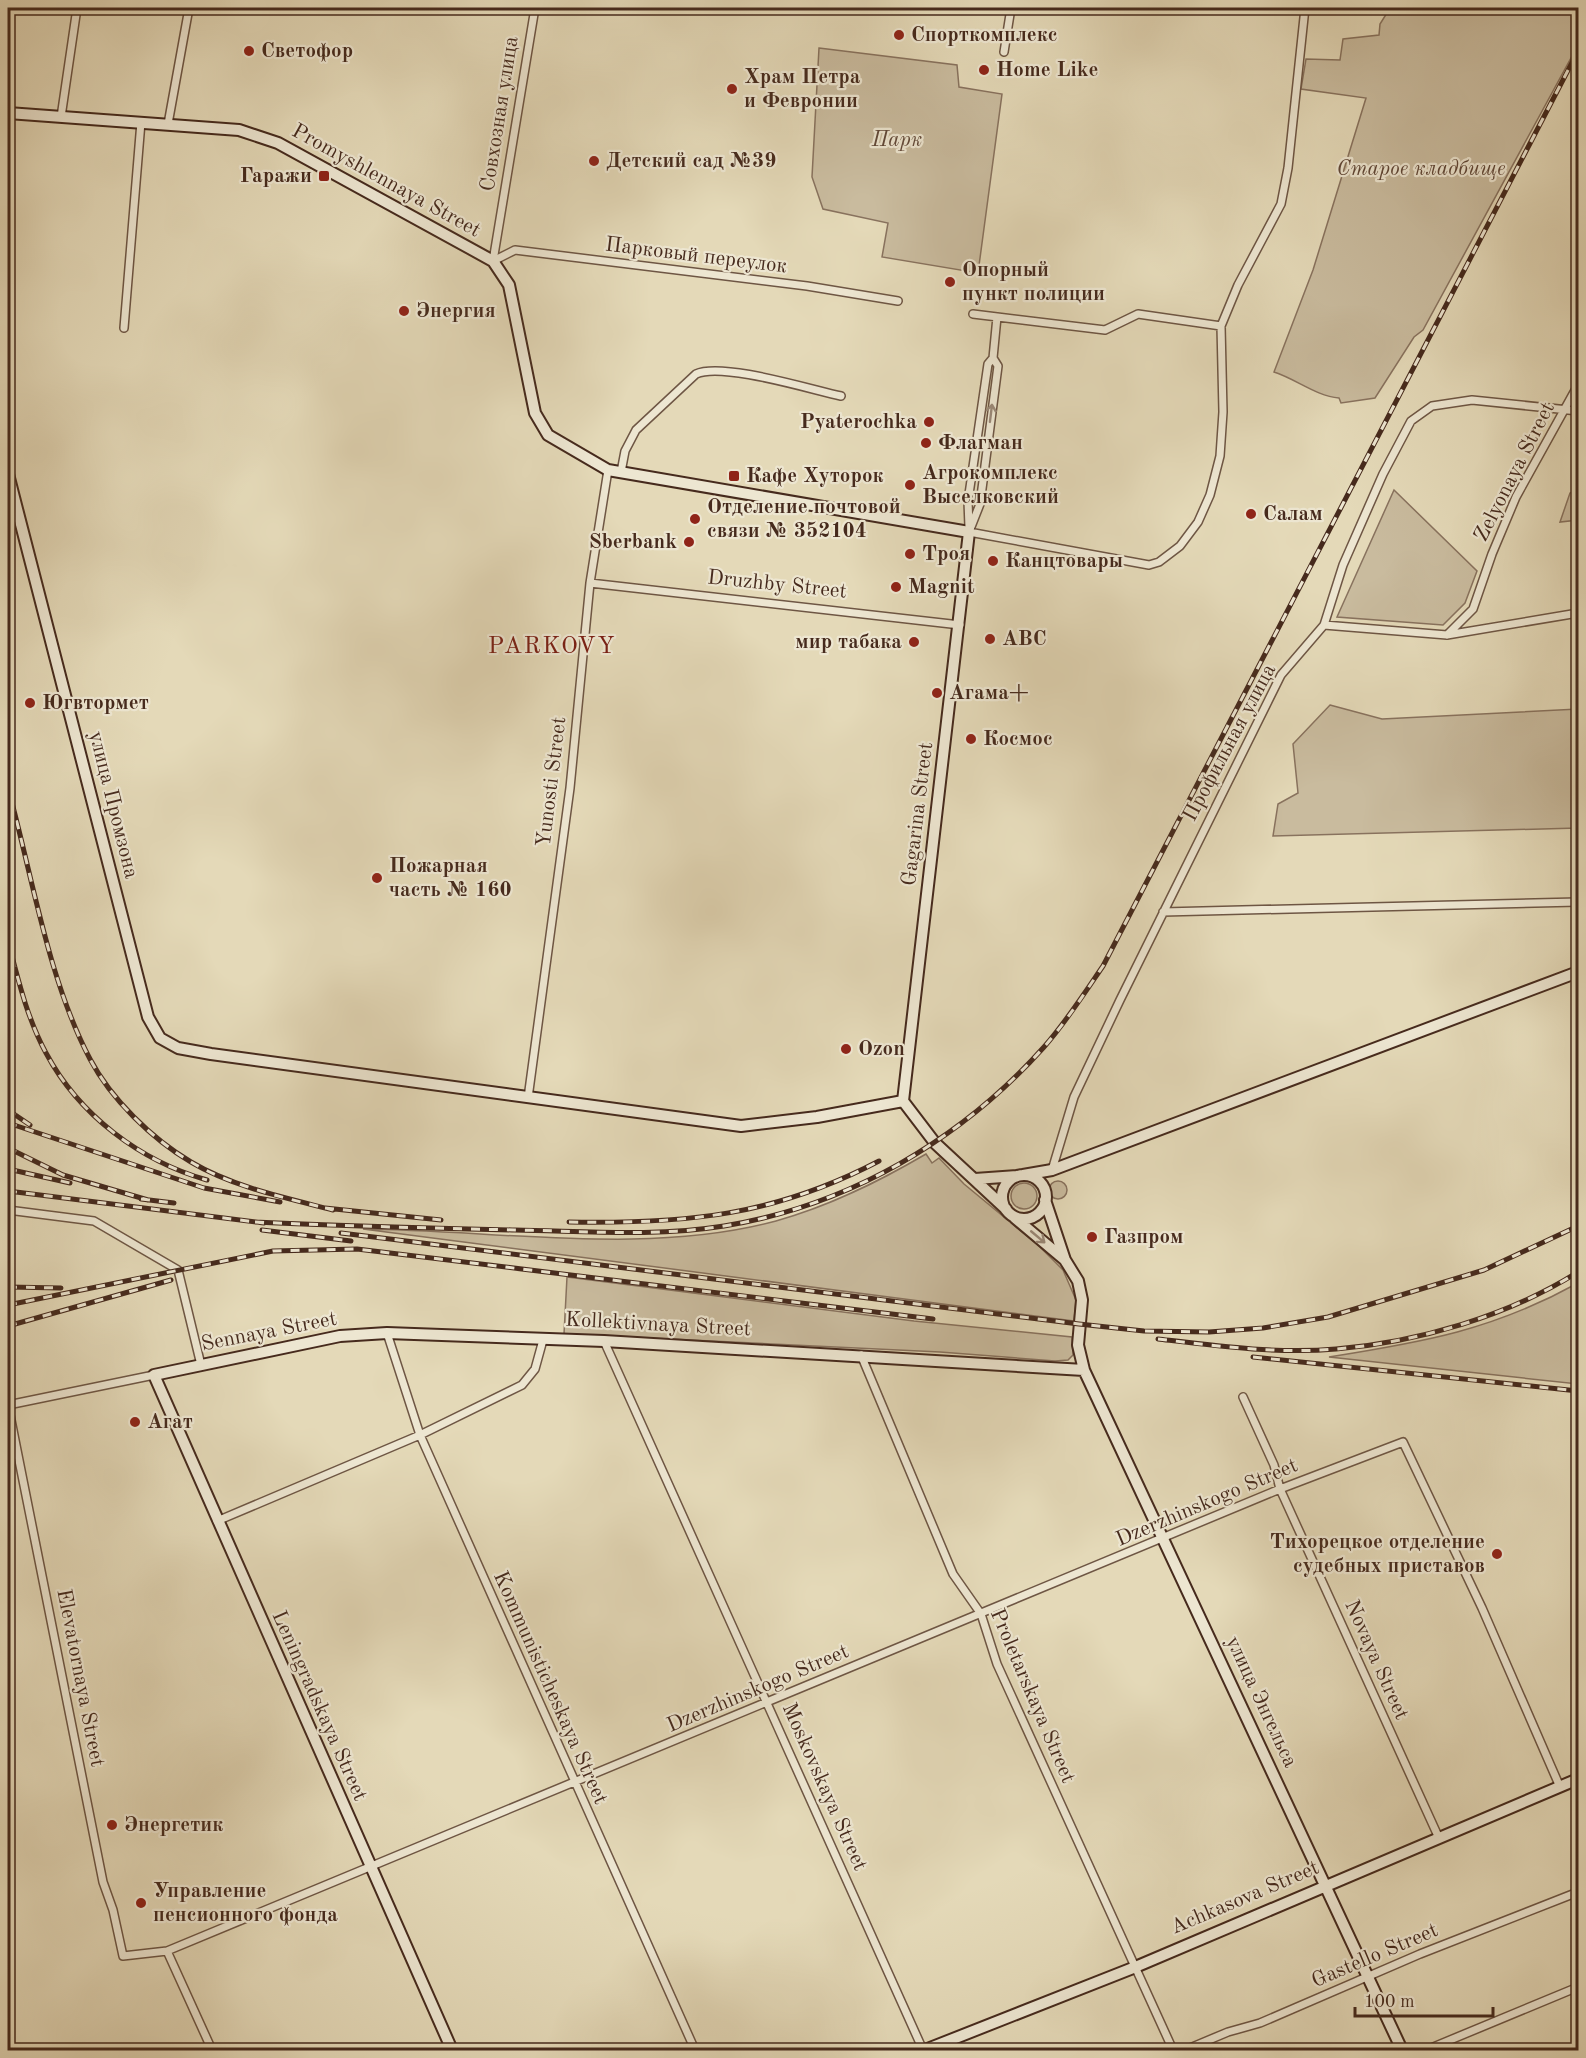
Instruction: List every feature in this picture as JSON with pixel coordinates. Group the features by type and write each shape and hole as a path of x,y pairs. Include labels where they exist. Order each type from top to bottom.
{"main road":[{"name":"Promyshlennaya Street","path":"8,113 239,130 278,143 493,261 509,285 535,413 548,435 608,470"},
{"path":"608,470 969,532"},
{"name":"улица Промзона","path":"8,474 148,1017 160,1038 178,1048 211,1054 528,1098"},
{"name":"Gagarina Street","path":"903,1101 969,532"},
{"path":"975,1179 1052,1170 1578,972"},
{"path":"528,1098 741,1126 817,1118 903,1101 935,1143 1008,1212 1065,1260"},
{"path":"1052,1170 1044,1195 1040,1211 1031,1217 1020,1218 1008,1212 1002,1200 1003,1190 1009,1181 1021,1175 1035,1178 1044,1195 1065,1260"},
{"name":"улица Энгельса","path":"1065,1260 1078,1281 1082,1300 1078,1345 1084,1370 1402,2050"},
{"name":"Sennaya Street","path":"154,1375 340,1335 387,1333 543,1340"},
{"name":"Kollektivnaya Street","path":"543,1340 604,1341 861,1355 1084,1370"},
{"name":"Leningradskaya Street","path":"154,1375 369,1867 452,2050"},
{"name":"Achkasova Street","path":"924,2050 1133,1968 1438,1836 1578,1779"}],"street":[{"path":"61,117 77,8"},
{"path":"168,124 189,8"},
{"name":"Совхозная улица","path":"493,261 535,8"},
{"path":"1004,52 1011,8"},
{"path":"969,532 1149,565 1159,562 1180,546 1198,522 1210,495 1220,456 1223,412 1221,326 1238,285 1281,204 1288,168 1305,8"},
{"path":"124,328 141,122"},
{"name":"Парковый переулок","path":"493,261 515,250 807,286 898,301"},
{"path":"973,314 1105,330 1138,314 1221,326"},
{"name":"Gagarina Street","path":"969,532 968,501 988,364 993,358 998,317"},
{"name":"Gagarina Street","path":"969,532 980,504 998,366 993,358"},
{"path":"621,472 625,451 636,430 696,374 705,370 754,377 841,396"},
{"name":"Zelyonaya Street","path":"1447,635 1473,609 1492,554 1516,497 1578,385"},
{"name":"Профильная улица","path":"1052,1170 1074,1097 1162,912 1281,675 1324,625 1343,565 1383,474 1411,421 1432,406 1472,400 1566,410"},
{"path":"1566,410 1578,411"},
{"name":"Yunosti Street","path":"528,1098 570,788 590,583 608,470"},
{"name":"Druzhby Street","path":"590,583 960,625"},
{"path":"1324,625 1447,635 1578,613"},
{"path":"1162,912 1578,902"},
{"path":"8,1210 94,1221 178,1270 201,1365"},
{"name":"Kommunisticheskaya Street","path":"387,1333 420,1435 574,1784 695,2050"},
{"name":"Kollektivnaya Street","path":"217,1521 420,1435 522,1385 535,1369 543,1340"},
{"name":"Moskovskaya Street","path":"604,1341 924,2050"},
{"name":"Proletarskaya Street","path":"861,1355 953,1574 981,1614 997,1664 1133,1968 1173,2050"},
{"name":"Sennaya Street","path":"8,1405 154,1375"},
{"name":"Novaya Street","path":"1243,1397 1274,1465 1280,1489 1438,1836"},
{"name":"Elevatornaya Street","path":"8,1405 103,1882 113,1910 123,1956"},
{"name":"Dzerzhinskogo Street","path":"123,1956 166,1951 574,1784 1280,1489 1403,1442 1482,1608 1560,1787"},
{"name":"Gastello Street","path":"1185,2050 1228,2032 1260,2023 1578,1892"},
{"path":"166,1951 212,2050"},
{"path":"1426,2050 1578,1987"}],"green space":[{"name":"Старое кладбище","path":"1390,8 1578,8 1578,45 1423,330 1414,337 1375,398 1341,403 1339,398 1314,391 1274,372 1313,270 1366,98 1301,89 1306,59 1340,60 1343,39 1379,35 1380,24"},
{"name":"Парк","path":"819,48 957,65 959,87 1002,94 978,273 882,257 888,223 823,209 812,177"},
{"path":"1578,489 1578,520 1560,522 1570,493"},
{"path":"1394,490 1477,571 1465,603 1443,625 1337,617"},
{"path":"1330,705 1382,719 1578,709 1578,828 1273,836 1278,804 1298,793 1293,744"},
{"path":"926,1154 932,1163 939,1158 964,1184 1038,1245 1063,1270 1076,1300 1074,1321 363,1229 624,1239 676,1237 727,1231 776,1221 835,1201 872,1184"},
{"path":"1058,1181 1064,1184 1067,1190 1064,1196 1058,1199 1052,1196 1049,1190 1052,1184"},
{"path":"1024,1183 1033,1187 1037,1196 1033,1205 1024,1209 1015,1205 1011,1196 1015,1187"},
{"path":"567,1277 914,1321 1072,1337 1073,1355 1068,1360 1055,1361 940,1352 564,1334"},
{"path":"1578,1283 1578,1384 1329,1357 1396,1346 1457,1332 1517,1312"}],"railway":[{"path":"255,1222 620,1232 672,1231 724,1226 815,1203 858,1185 899,1164 939,1139 1012,1081 1044,1047 1075,1008 1103,966 1578,51"},
{"path":"12,803 44,934 64,999 90,1059 109,1089 147,1130 176,1153 207,1171 242,1185 333,1210"},
{"path":"8,941 39,1040 76,1096 114,1133 135,1148 182,1172 207,1180"},
{"path":"8,1110 30,1125"},
{"path":"8,1123 204,1188 280,1202"},
{"path":"8,1148 63,1175 148,1200"},
{"path":"569,1222 652,1221 728,1213 803,1194 879,1161"},
{"path":"8,1169 70,1183"},
{"path":"8,1191 264,1223"},
{"path":"141,1199 174,1203"},
{"path":"325,1208 441,1220"},
{"path":"341,1233 1079,1324 1144,1331 1209,1332 1263,1328 1328,1317 1484,1270 1578,1226"},
{"path":"262,1230 351,1241"},
{"path":"8,1305 273,1251 357,1249 933,1319"},
{"path":"1158,1339 1269,1350 1336,1349 1399,1340 1493,1314 1551,1288 1578,1272"},
{"path":"8,1326 171,1280"},
{"path":"8,1287 61,1288"},
{"path":"1253,1357 1578,1391"}],"place":[{"name":"Спорткомплекс","path":"899,35"},
{"name":"Светофор","path":"249,51"},
{"name":"Home Like","path":"984,70"},
{"name":"Храм Петра и Февронии","path":"732,89"},
{"name":"Детский сад №39","path":"594,161"},
{"name":"Гаражи","path":"324,176"},
{"name":"Опорный пункт полиции","path":"950,282"},
{"name":"Энергия","path":"404,311"},
{"name":"Pyaterochka","path":"929,422"},
{"name":"Флагман","path":"926,443"},
{"name":"Кафе Хуторок","path":"734,476"},
{"name":"Агрокомплекс Выселковский","path":"910,485"},
{"name":"Салам","path":"1251,514"},
{"name":"Отделение почтовой связи № 352104","path":"695,519"},
{"name":"Sberbank","path":"689,542"},
{"name":"Троя","path":"910,554"},
{"name":"Канцтовары","path":"993,561"},
{"name":"Magnit","path":"896,587"},
{"name":"ABC","path":"990,639"},
{"name":"мир табака","path":"914,642"},
{"name":"Агама+","path":"937,693"},
{"name":"Югвтормет","path":"30,703"},
{"name":"Космос","path":"971,739"},
{"name":"Пожарная часть № 160","path":"377,878"},
{"name":"Ozon","path":"846,1049"},
{"name":"Газпром","path":"1092,1237"},
{"name":"Агат","path":"135,1422"},
{"name":"Тихорецкое отделение судебных приставов","path":"1497,1554"},
{"name":"Энергетик","path":"112,1825"},
{"name":"Управление пенсионного фонда","path":"141,1903"}],"district":[{"name":"PARKOVY","path":"552,647"}]}
